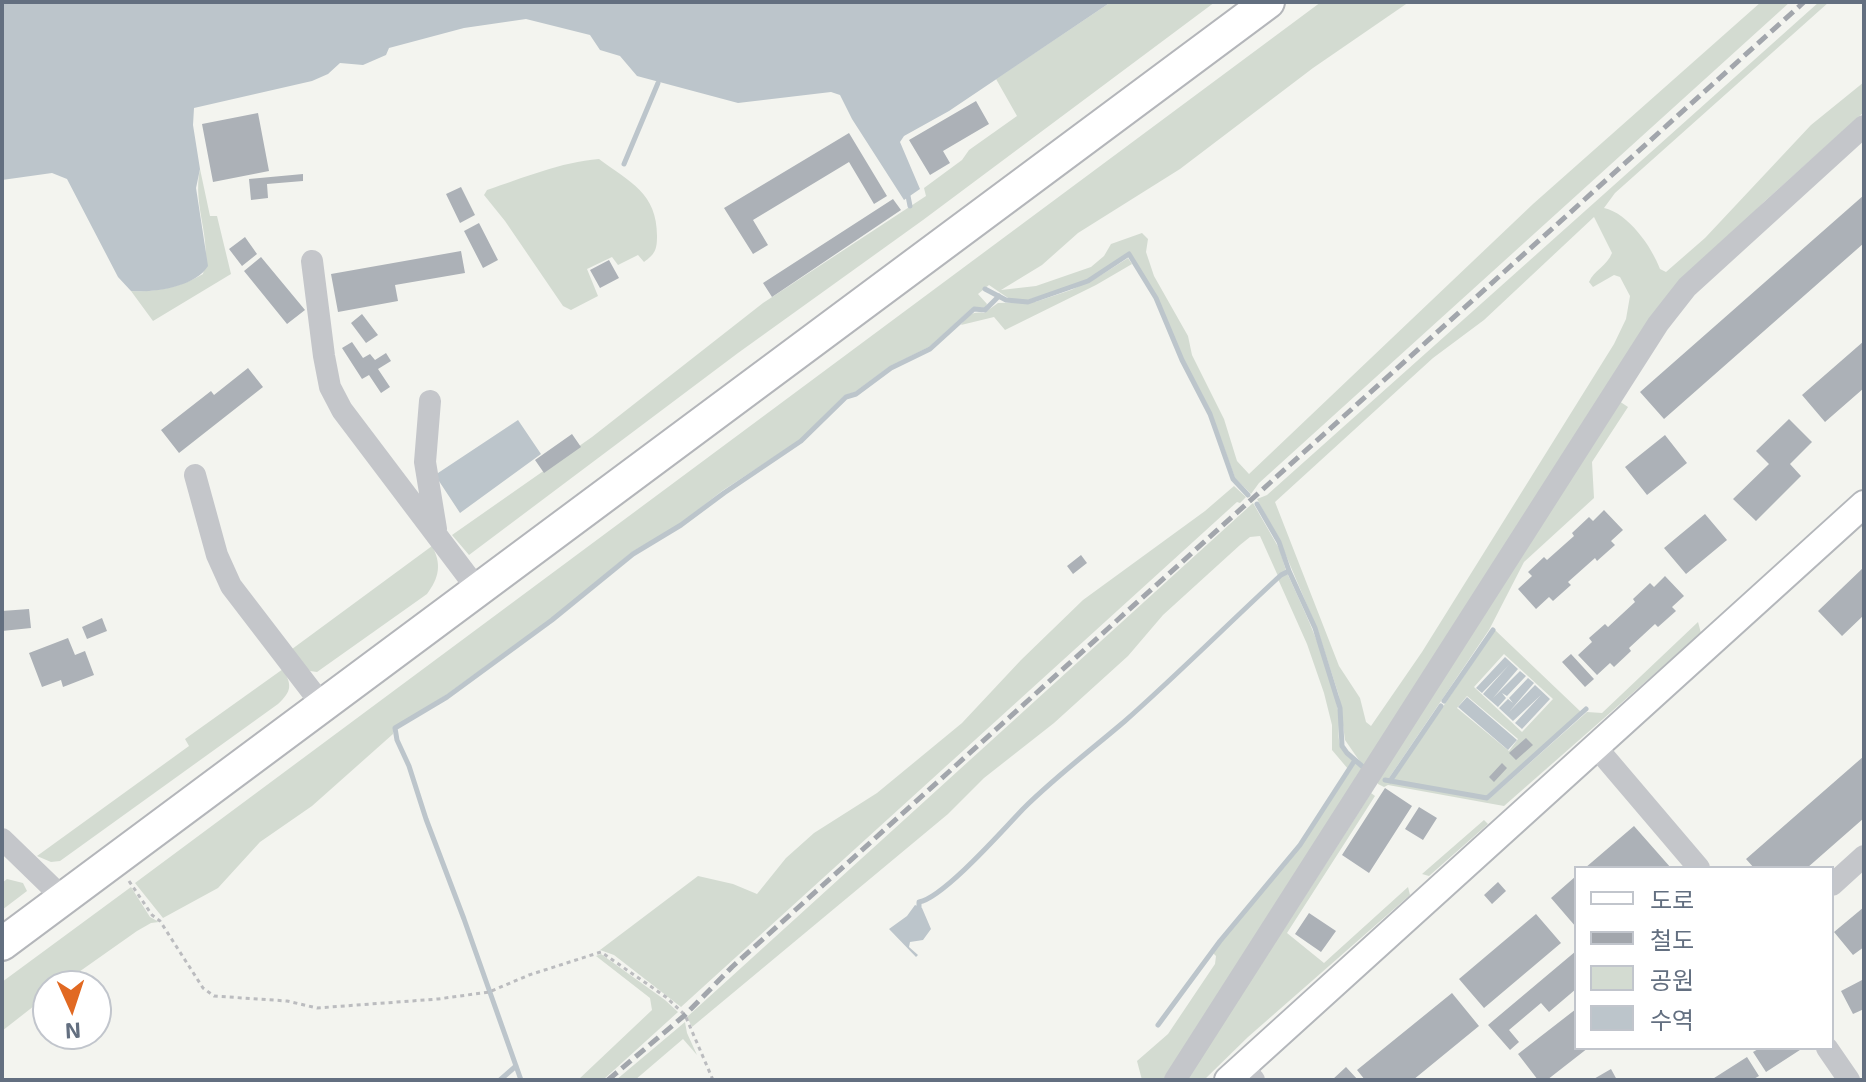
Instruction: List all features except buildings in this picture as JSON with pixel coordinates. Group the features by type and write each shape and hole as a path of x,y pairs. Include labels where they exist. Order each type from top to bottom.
{"highway":[{"path":"2,944 1268,2"}],"main road":[{"path":"1241,1076 1864,504"}],"street":[{"path":"1175,1080 1658,324 1687,287 1864,126"},
{"path":"312,261 330,387 342,410 478,590"},
{"path":"430,401 425,462 437,534"},
{"path":"195,475 217,555 231,586 323,706"},
{"path":"1596,747 1697,866"},
{"path":"2,839 64,899"},
{"path":"1834,883 1864,856"},
{"path":"1828,1050 1849,1080"}],"path":[{"path":"115,861 152,915 160,921 203,988 214,996 287,1001 317,1008 438,999 489,992 529,975 601,952 666,997 685,1015 713,1080"}],"green space":[{"path":"1111,2 1215,2 469,555 452,535 592,437 763,303 926,196 924,188 962,160 969,150 1017,116 996,79"},
{"path":"1321,2 1409,2 1313,68 1180,169 1078,233 1042,265 1001,290 1036,286 1091,267 1104,256 1111,244 1142,233 1148,239 1146,252 1154,276 1188,336 1192,355 1224,419 1237,461 1249,474 1533,204 1761,2 1790,2 1259,483 1251,494 1235,478 1211,412 1183,359 1157,298 1129,253 1087,280 1028,300 1011,300 989,285 978,294 987,304 985,308 973,307 929,347 890,366 855,392 845,395 800,440 722,491 680,524 632,552 551,619 446,695 393,728 393,734 312,806 260,842 218,888 163,918 135,883"},
{"path":"1819,2 1829,2 1615,193 1604,208 1630,224 1645,241 1660,269 1666,272 1705,238 1811,125 1864,82 1864,112 1764,202 1698,268 1168,1080 1142,1080 1137,1061 1168,1034 1215,964 1216,956 1213,953 1220,942 1301,846 1356,762 1363,766 1345,740 1339,696 1318,631 1279,539 1257,499 1267,495","holes":["1594,217 1612,253 1589,282 1593,287 1614,275 1620,277 1630,296 1626,319 1614,344 1422,652 1371,726 1366,722 1360,698 1339,666 1275,502 1433,358 1484,320"]},
{"path":"599,159 631,182 647,199 656,221 657,245 644,262 638,255 618,265 612,257 587,269 598,296 571,310 563,306 484,195 487,190 542,171"},
{"path":"200,169 210,216 217,216 231,274 153,321 131,291 168,288 203,274 206,248 198,197"},
{"path":"1128,258 1132,264 1005,330 994,317 961,325 970,315 984,313 998,303 1035,302 1071,290"},
{"path":"1616,399 1628,407 1592,462 1594,498 1524,562 1489,630 1387,781 1488,800 1587,712 1602,713 1698,622 1701,633 1504,806 1378,784 1377,780"},
{"path":"1234,486 1246,497 1240,503 1237,502 681,1007 614,955 600,950 698,876 733,884 757,894 786,858 814,833 877,793 962,723 1083,600 1205,511"},
{"path":"1253,503 1280,550 1286,571 1278,576 1260,536 1250,537 1163,615 1128,656 1054,723 984,778 948,814 692,1027 687,1017"},
{"path":"432,546 438,571 427,594 317,672 310,671 288,652"},
{"path":"1287,573 1329,675 1338,710 1340,743 1353,761 1348,769 1332,750 1332,725 1324,693 1307,644 1278,579"},
{"path":"1495,630 1581,712 1486,796 1393,780","holes":["1504,654 1553,699 1522,732 1474,687","1467,696 1518,739 1509,751 1457,708"]},
{"path":"283,669 289,688 278,704 60,861 51,862 37,856 189,746 185,739"},
{"path":"1371,793 1375,796 1287,933 1324,963 1408,887 1410,895 1248,1037 1204,1080 1187,1080"},
{"path":"1484,820 1488,824 1429,876 1422,874"},
{"path":"7,879 23,883 27,891 2,910 2,883"},
{"path":"131,887 150,917 159,922 137,931 82,970 32,970 32,1008 2,1031 2,982"},
{"path":"601,954 678,1012 603,1080 578,1080 652,1010 650,998 596,956"},
{"path":"685,1022 697,1055 683,1039 635,1080 616,1080"}],"water":[{"path":"2,2 1111,2 949,111 904,136 900,142 920,189 904,200 840,95 831,92 738,103 637,76 620,56 600,50 590,35 526,19 464,28 389,48 386,55 363,65 340,63 328,74 312,81 194,108 193,125 200,169 196,188 208,266 184,284 162,290 131,291 118,277 67,179 52,173 2,180"},
{"path":"518,420 541,454 460,513 435,475"},
{"path":"1505,657 1518,669 1493,698 1520,671 1526,676 1507,696 1502,693 1506,698 1498,707 1483,694 1509,665 1482,693 1476,688"},
{"path":"1528,678 1534,683 1509,712 1535,685 1550,699 1522,729 1515,723 1541,695 1513,721 1499,708 1508,699 1513,703 1509,698"},
{"path":"1467,697 1517,740 1508,750 1458,707"},
{"path":"915,905 922,908 931,929 923,940 910,942 909,947 918,955 916,957 889,929 907,916"}],"waterway":[{"path":"624,164 658,83"},
{"path":"907,191 910,206"},
{"path":"985,289 1006,300 1028,302 1088,281 1129,254 1156,298 1182,360 1210,414 1233,479 1248,495"},
{"path":"521,1080 395,728 447,697 552,620 633,554 681,525 801,441 846,397 856,394 891,368 930,349 974,309 985,310 999,296"},
{"path":"1257,504 1279,542 1315,628 1340,708 1342,746 1363,767"},
{"path":"919,908 919,902 943,889 1060,775 1125,721 1281,575 1289,571"},
{"path":"1444,701 1493,630"},
{"path":"1390,781 1441,706"},
{"path":"1385,780 1487,798 1586,709"},
{"path":"1158,1025 1220,941 1300,845 1355,760"},
{"path":"500,1080 516,1066"}],"railway":[{"path":"608,1080 685,1015 732,967 1804,2"}]}
